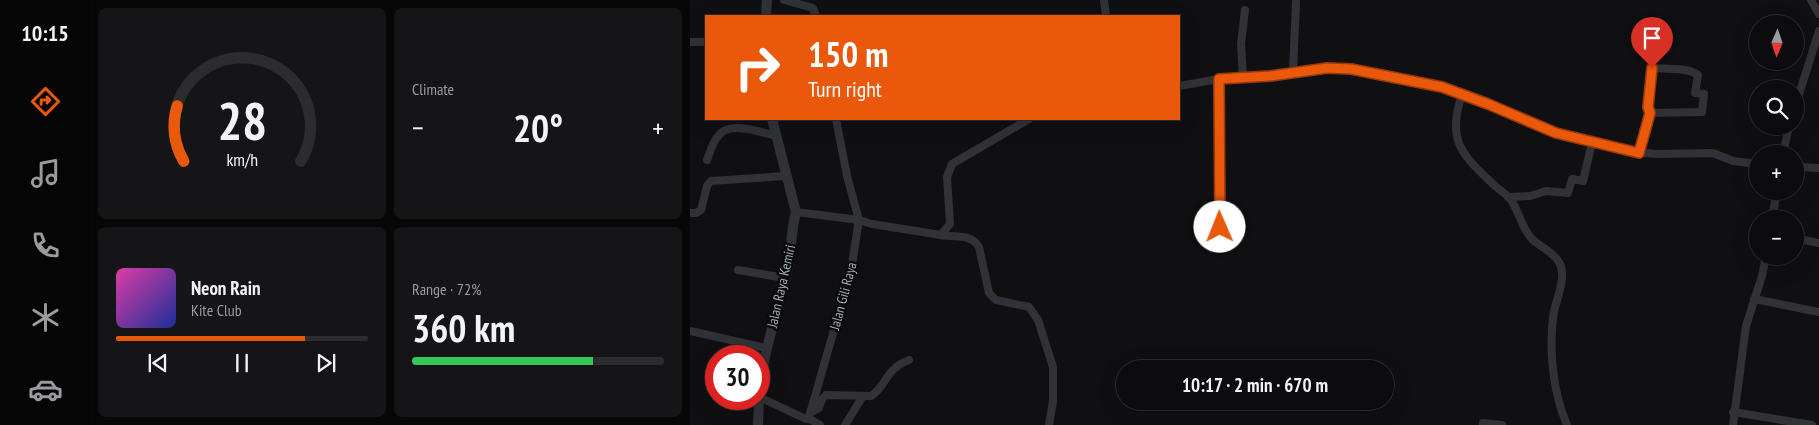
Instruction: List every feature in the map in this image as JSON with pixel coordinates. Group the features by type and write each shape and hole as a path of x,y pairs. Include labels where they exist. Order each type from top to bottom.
{"street":[{"path":"766,15 767,0"},
{"path":"784,0 813,4"},
{"path":"1104,0 1106,15"},
{"path":"1811,0 1819,14"},
{"path":"1293,72 1296,2"},
{"path":"1243,78 1241,44 1245,10"},
{"path":"1804,80 1819,31"},
{"path":"690,42 705,42"},
{"path":"1180,86 1219,79 1327,68 1351,69 1442,87 1556,133 1592,142 1639,153 1713,154 1733,161 1749,163"},
{"path":"1639,153 1650,113 1648,107 1652,68 1679,70 1698,75 1695,93 1704,94 1702,112 1650,113"},
{"path":"1219,79 1220,227"},
{"path":"1462,94 1455,121 1460,147 1471,162 1508,197 1525,231 1559,262 1562,272 1562,283 1553,316 1552,368 1557,395 1566,425"},
{"name":"Jalan Raya Kemiri","path":"767,345 789,261 792,225 796,212 772,120"},
{"name":"Jalan Gili Raya","path":"809,416 852,264 859,220 847,176 836,120"},
{"path":"941,235 950,224 947,177 952,164 1027,120"},
{"path":"707,160 717,137 724,131 746,128 776,136"},
{"path":"1508,197 1530,196 1546,191 1568,193 1572,179 1583,181 1592,142"},
{"path":"1804,167 1819,168"},
{"path":"690,213 702,210 708,184 714,180 786,176"},
{"path":"796,212 971,238 976,241 979,246 989,293 992,297 996,300 1028,307 1038,320 1053,367 1053,401 1049,425"},
{"path":"1804,240 1819,243"},
{"path":"1733,425 1733,412 1746,326 1764,265"},
{"path":"738,270 785,278"},
{"path":"1754,299 1819,312"},
{"path":"690,331 753,345"},
{"path":"809,416 819,408 823,396 863,396 875,393 891,370 900,363 909,360"},
{"path":"845,425 863,396"},
{"path":"770,401 809,416 820,425"},
{"name":"Jalan Raya Kemiri","path":"758,425 759,410"},
{"path":"1733,412 1812,425"},
{"path":"1483,425 1483,423 1502,425"}],"route":[{"path":"1220,227 1219,79 1270,76 1327,68 1351,69 1442,87 1512,113 1556,133 1639,153 1650,113 1648,107 1652,68"}]}
